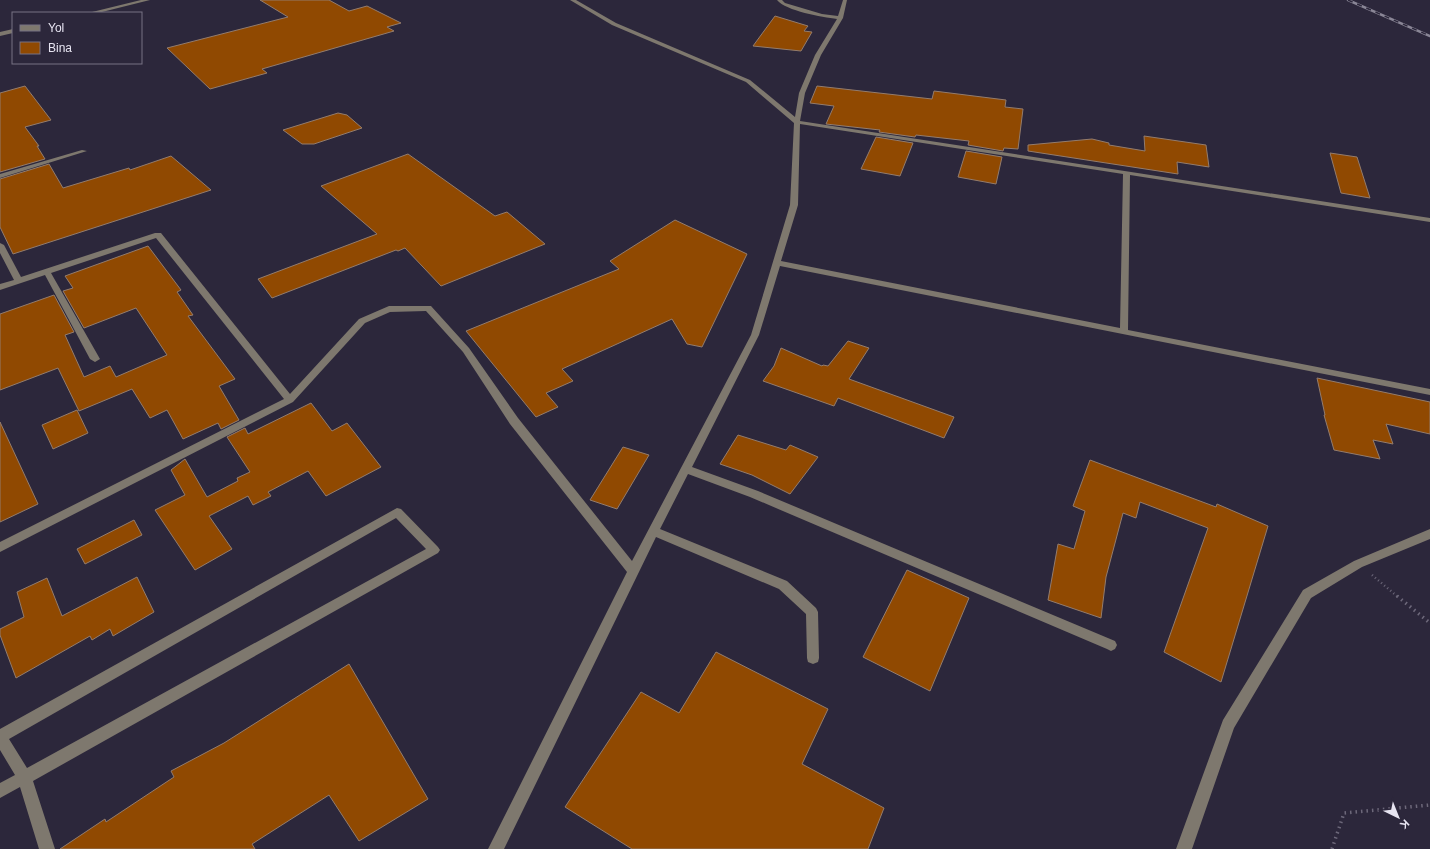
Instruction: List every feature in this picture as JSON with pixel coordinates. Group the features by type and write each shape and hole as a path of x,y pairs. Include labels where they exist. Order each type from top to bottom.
{"street":[{"path":"95,12 148,0"},
{"path":"572,0 614,24 748,81 797,122 1430,220"},
{"path":"779,0 783,4 821,15 840,18"},
{"path":"496,849 633,571 755,335 794,205 797,122 802,93 818,55 840,18 845,0"},
{"path":"0,34 12,31"},
{"path":"0,176 84,151"},
{"path":"1124,332 1127,172"},
{"path":"0,287 158,235 290,400"},
{"path":"0,245 19,281"},
{"path":"777,263 1430,392"},
{"path":"47,272 95,359"},
{"path":"0,547 290,400 362,321 389,309 428,308 466,350 514,422 633,571"},
{"path":"686,469 754,494 1111,645"},
{"path":"0,791 24,776 434,550 397,512 0,736 24,776 47,849"},
{"path":"654,531 783,585 812,612 813,658"},
{"path":"1184,849 1228,725 1307,594 1358,564 1430,534"}],"path":[{"path":"1358,564 1430,623"},
{"path":"1332,849 1344,813 1430,804"}],"building":[{"path":"260,0 329,0 349,11 367,6 401,23 387,27 394,31 262,69 267,73 210,89 167,48 288,17"},
{"path":"775,16 808,26 804,31 812,32 801,51 753,46"},
{"path":"25,86 51,120 25,127 39,146 37,146 45,159 0,172 0,93"},
{"path":"817,86 932,99 934,91 1006,100 1005,107 1023,109 1018,149 1004,148 1003,151 968,145 969,141 916,135 915,137 879,132 880,130 826,124 834,106 810,103"},
{"path":"338,113 347,115 362,128 314,144 302,144 283,130"},
{"path":"1144,136 1206,145 1209,167 1177,162 1178,174 1028,151 1028,145 1092,139 1109,143 1109,145 1145,151"},
{"path":"876,137 913,143 900,176 861,169"},
{"path":"966,151 1002,157 996,184 958,177"},
{"path":"1330,153 1357,157 1370,198 1341,193"},
{"path":"408,154 495,216 507,212 545,244 441,286 405,248 398,251 396,250 272,298 258,279 377,234 321,186"},
{"path":"171,156 211,190 13,254 0,227 0,179 49,164 63,188 129,168 130,170"},
{"path":"675,220 747,254 702,347 687,344 672,319 562,369 573,381 546,393 558,407 536,417 466,331 619,269 610,261"},
{"path":"148,246 181,290 177,292 193,315 188,316 235,379 219,386 239,420 221,429 218,423 183,439 167,410 150,418 132,389 79,411 58,368 0,390 0,314 54,295 74,332 65,335 84,377 110,366 116,377 167,355 136,308 84,328 63,291 73,288 65,276"},
{"path":"848,341 869,348 849,379 954,417 944,438 838,398 834,406 763,381 774,366 781,348 822,366 828,366"},
{"path":"1317,378 1430,402 1430,434 1386,424 1393,444 1373,440 1380,459 1334,450 1324,415"},
{"path":"311,403 332,431 347,423 381,467 326,496 308,471 268,492 271,496 253,505 248,496 209,516 232,549 195,570 155,510 185,495 171,470 185,459 207,497 238,481 237,478 250,472 227,437 245,428 248,434"},
{"path":"77,410 88,433 53,449 42,425"},
{"path":"0,422 38,504 0,522"},
{"path":"738,435 786,450 790,445 818,457 790,494 752,475 720,464"},
{"path":"623,447 649,455 617,509 590,500"},
{"path":"1090,460 1216,507 1217,504 1268,526 1221,682 1164,652 1208,528 1140,502 1136,518 1123,513 1106,577 1101,618 1048,600 1058,544 1074,549 1085,511 1073,506"},
{"path":"134,520 142,535 85,564 77,549"},
{"path":"907,570 969,598 930,691 863,657"},
{"path":"137,577 154,612 113,636 110,629 92,640 90,636 16,678 0,635 0,629 24,617 17,592 47,578 62,616"},
{"path":"716,652 828,709 802,764 884,808 868,849 632,849 565,807 641,692 679,713"},
{"path":"349,664 428,799 359,841 329,795 252,844 255,849 60,849 105,819 106,822 174,777 171,771 224,743"}],"railway":[{"path":"1348,0 1430,36"}]}
